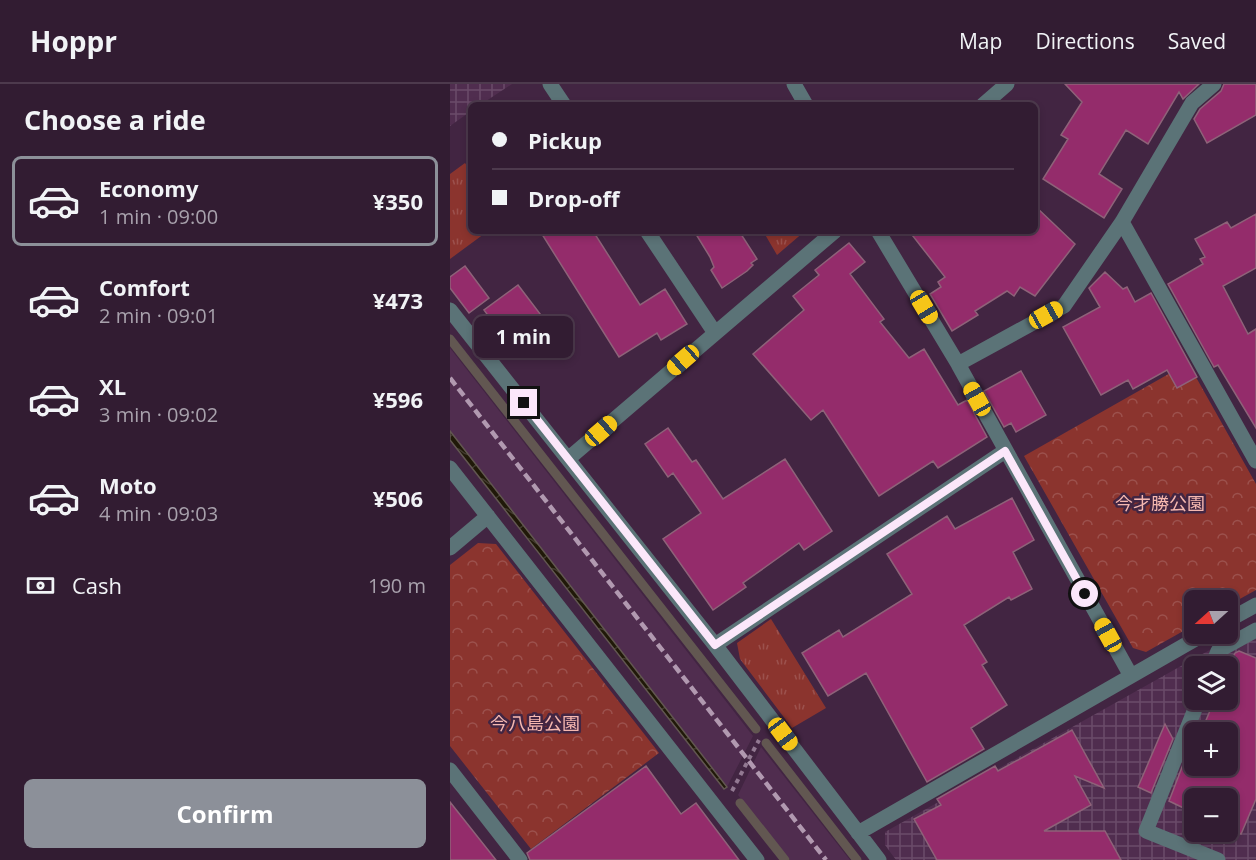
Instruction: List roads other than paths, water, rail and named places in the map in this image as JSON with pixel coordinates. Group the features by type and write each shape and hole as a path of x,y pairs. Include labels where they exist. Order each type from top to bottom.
{"street":[{"path":"550,84 562,102"},
{"path":"794,84 804,102"},
{"path":"986,102 1007,84"},
{"path":"958,364 1064,306 1122,222 1192,103 1214,84"},
{"path":"1122,222 1256,461"},
{"path":"649,234 715,333"},
{"path":"568,459 831,234"},
{"path":"880,234 958,364 1131,675"},
{"path":"450,310 715,645 879,860"},
{"path":"715,645 1005,451"},
{"path":"450,468 757,860"},
{"path":"450,548 488,516"},
{"path":"1238,615 1256,605"},
{"path":"1216,656 1218,651 1256,630"},
{"path":"858,833 1186,644"},
{"path":"1195,710 1146,831 1218,860"},
{"path":"450,770 520,860"}],"water":[{"path":"450,431 727,787 724,789 450,440"}],"waterway":[{"path":"450,339 756,729"},
{"path":"766,743 857,860"},
{"path":"740,803 785,860"}],"railway":[{"path":"450,378 826,860"}],"park label":[{"name":"今才勝公園","path":"1160,504"},
{"name":"今八島公園","path":"535,724"}]}
